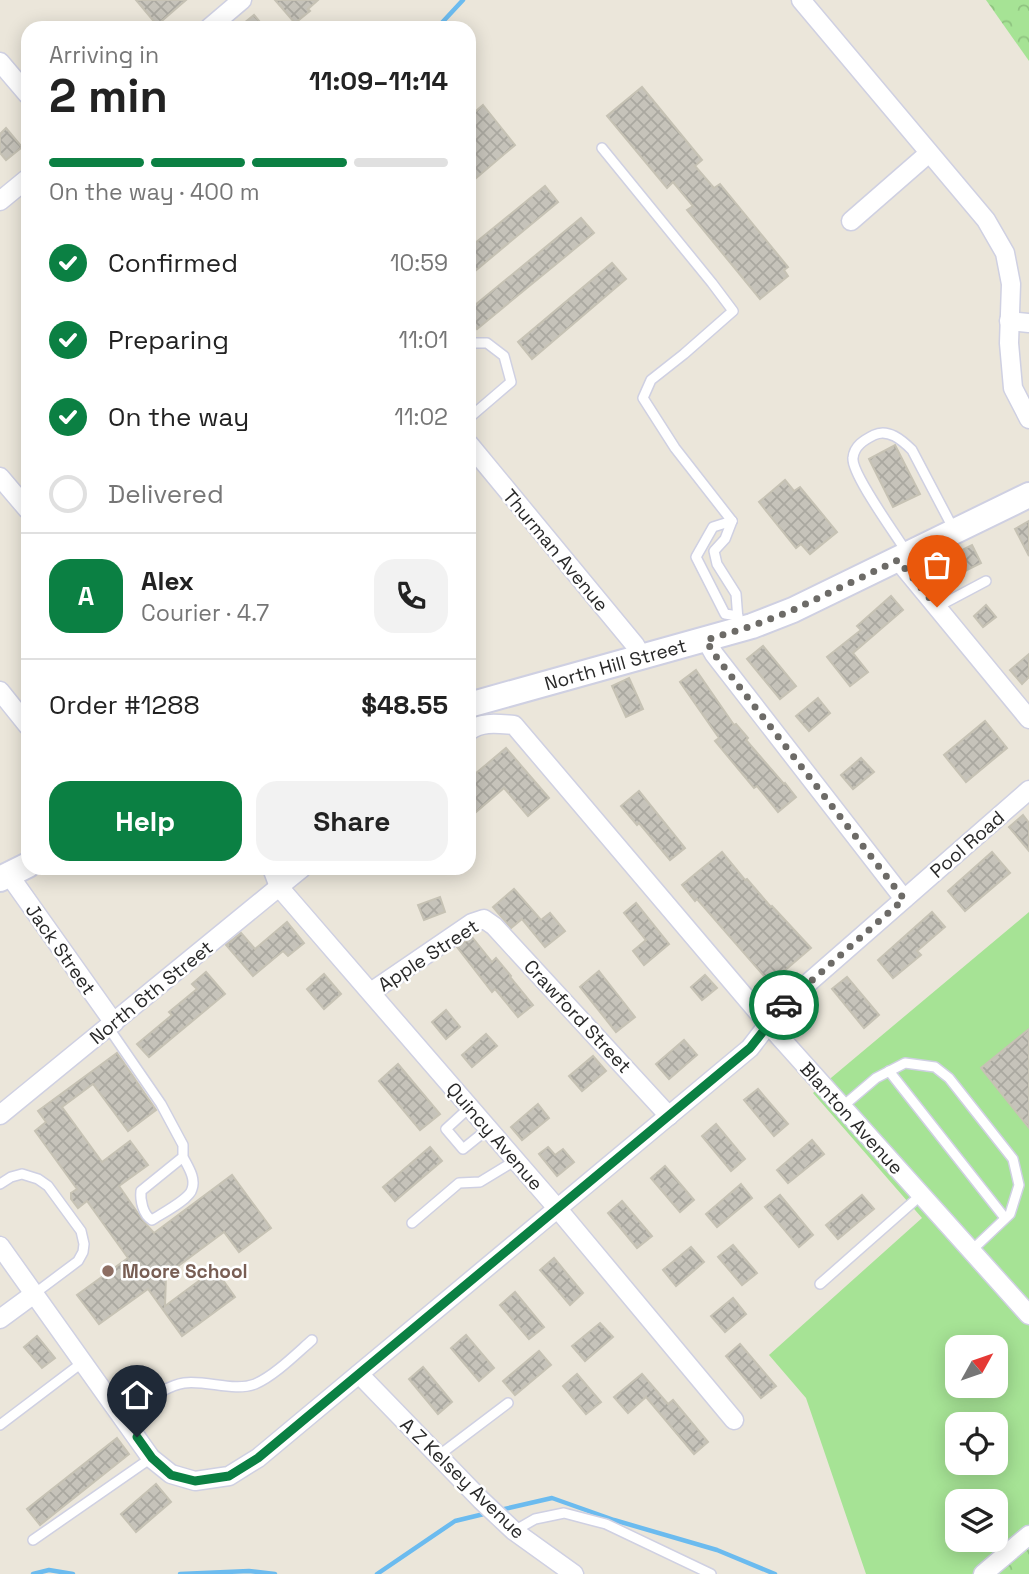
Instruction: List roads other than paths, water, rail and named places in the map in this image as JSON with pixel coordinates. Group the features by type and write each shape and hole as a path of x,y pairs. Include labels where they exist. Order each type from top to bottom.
{"street":[{"path":"217,21 242,0"},
{"path":"801,0 986,220 1005,253 1011,284 1009,343 1013,388 1029,419"},
{"path":"0,62 21,88"},
{"path":"851,221 929,153"},
{"path":"0,201 21,184"},
{"path":"1009,321 1029,323"},
{"name":"Thurman Avenue","path":"476,452 635,645 642,657"},
{"path":"0,477 21,502"},
{"name":"North Hill Street","path":"476,703 706,640 738,623 793,610 1029,495"},
{"path":"903,557 937,607 1029,719"},
{"path":"706,640 714,654 904,899"},
{"path":"0,691 21,717"},
{"name":"Blanton Avenue","path":"476,727 494,723 514,725 768,1024 1029,1315"},
{"name":"Pool Road","path":"152,1458 171,1475 195,1481 229,1476 258,1458 750,1048 783,1006 1029,790"},
{"name":"Jack Street","path":"12,873 111,1025"},
{"path":"275,875 279,887"},
{"name":"North 6th Street","path":"0,1115 294,875"},
{"name":"Quincy Avenue","path":"279,887 489,1128 734,1420"},
{"name":"Apple Street","path":"371,992 472,923 484,919"},
{"name":"Crawford Street","path":"484,919 494,926 669,1116"},
{"path":"0,1246 152,1458"},
{"path":"0,1319 34,1294"},
{"name":"A Z Kelsey Avenue","path":"359,1374 514,1531 574,1574"},
{"path":"983,1574 1029,1535"}],"lane":[{"path":"602,148 733,311 651,380 643,398 675,449 732,521"},
{"path":"476,343 487,343 504,356 511,382 476,412"},
{"path":"903,557 897,536 853,465 854,453 861,442 877,433 889,434 904,441 912,450 955,532"},
{"path":"732,521 725,539 715,551 717,564 736,594 738,623"},
{"path":"732,521 713,527 696,557 725,614 738,623"},
{"path":"937,607 986,581"},
{"path":"111,1025 161,1104 183,1145 183,1157 192,1175 193,1188 189,1195 152,1220 148,1218 140,1199 141,1191 183,1157"},
{"path":"842,1107 876,1078 905,1062 935,1067 949,1078 1013,1159 1019,1185 1010,1214 971,1251"},
{"path":"890,1071 1005,1218"},
{"path":"470,1107 446,1129 463,1149 489,1128"},
{"path":"412,1223 459,1183 480,1182 516,1160"},
{"path":"0,1184 23,1174 38,1179 48,1186 81,1231 84,1244 78,1261 34,1294"},
{"path":"820,1284 921,1195"},
{"path":"122,1416 174,1385 255,1384 312,1340"},
{"path":"0,1425 83,1363"},
{"path":"438,1456 508,1403"},
{"path":"33,1540 152,1458"},
{"path":"514,1531 535,1519 564,1513 606,1524 711,1574"}],"waterway":[{"path":"444,21 463,0"},
{"path":"500,1510 552,1498 614,1520 717,1550 775,1574"},
{"path":"377,1574 455,1521 488,1513"},
{"path":"33,1574 49,1570 73,1574"},
{"path":"180,1574 249,1571 275,1574"}],"place":[{"name":"Moore School","path":"108,1271"}]}
